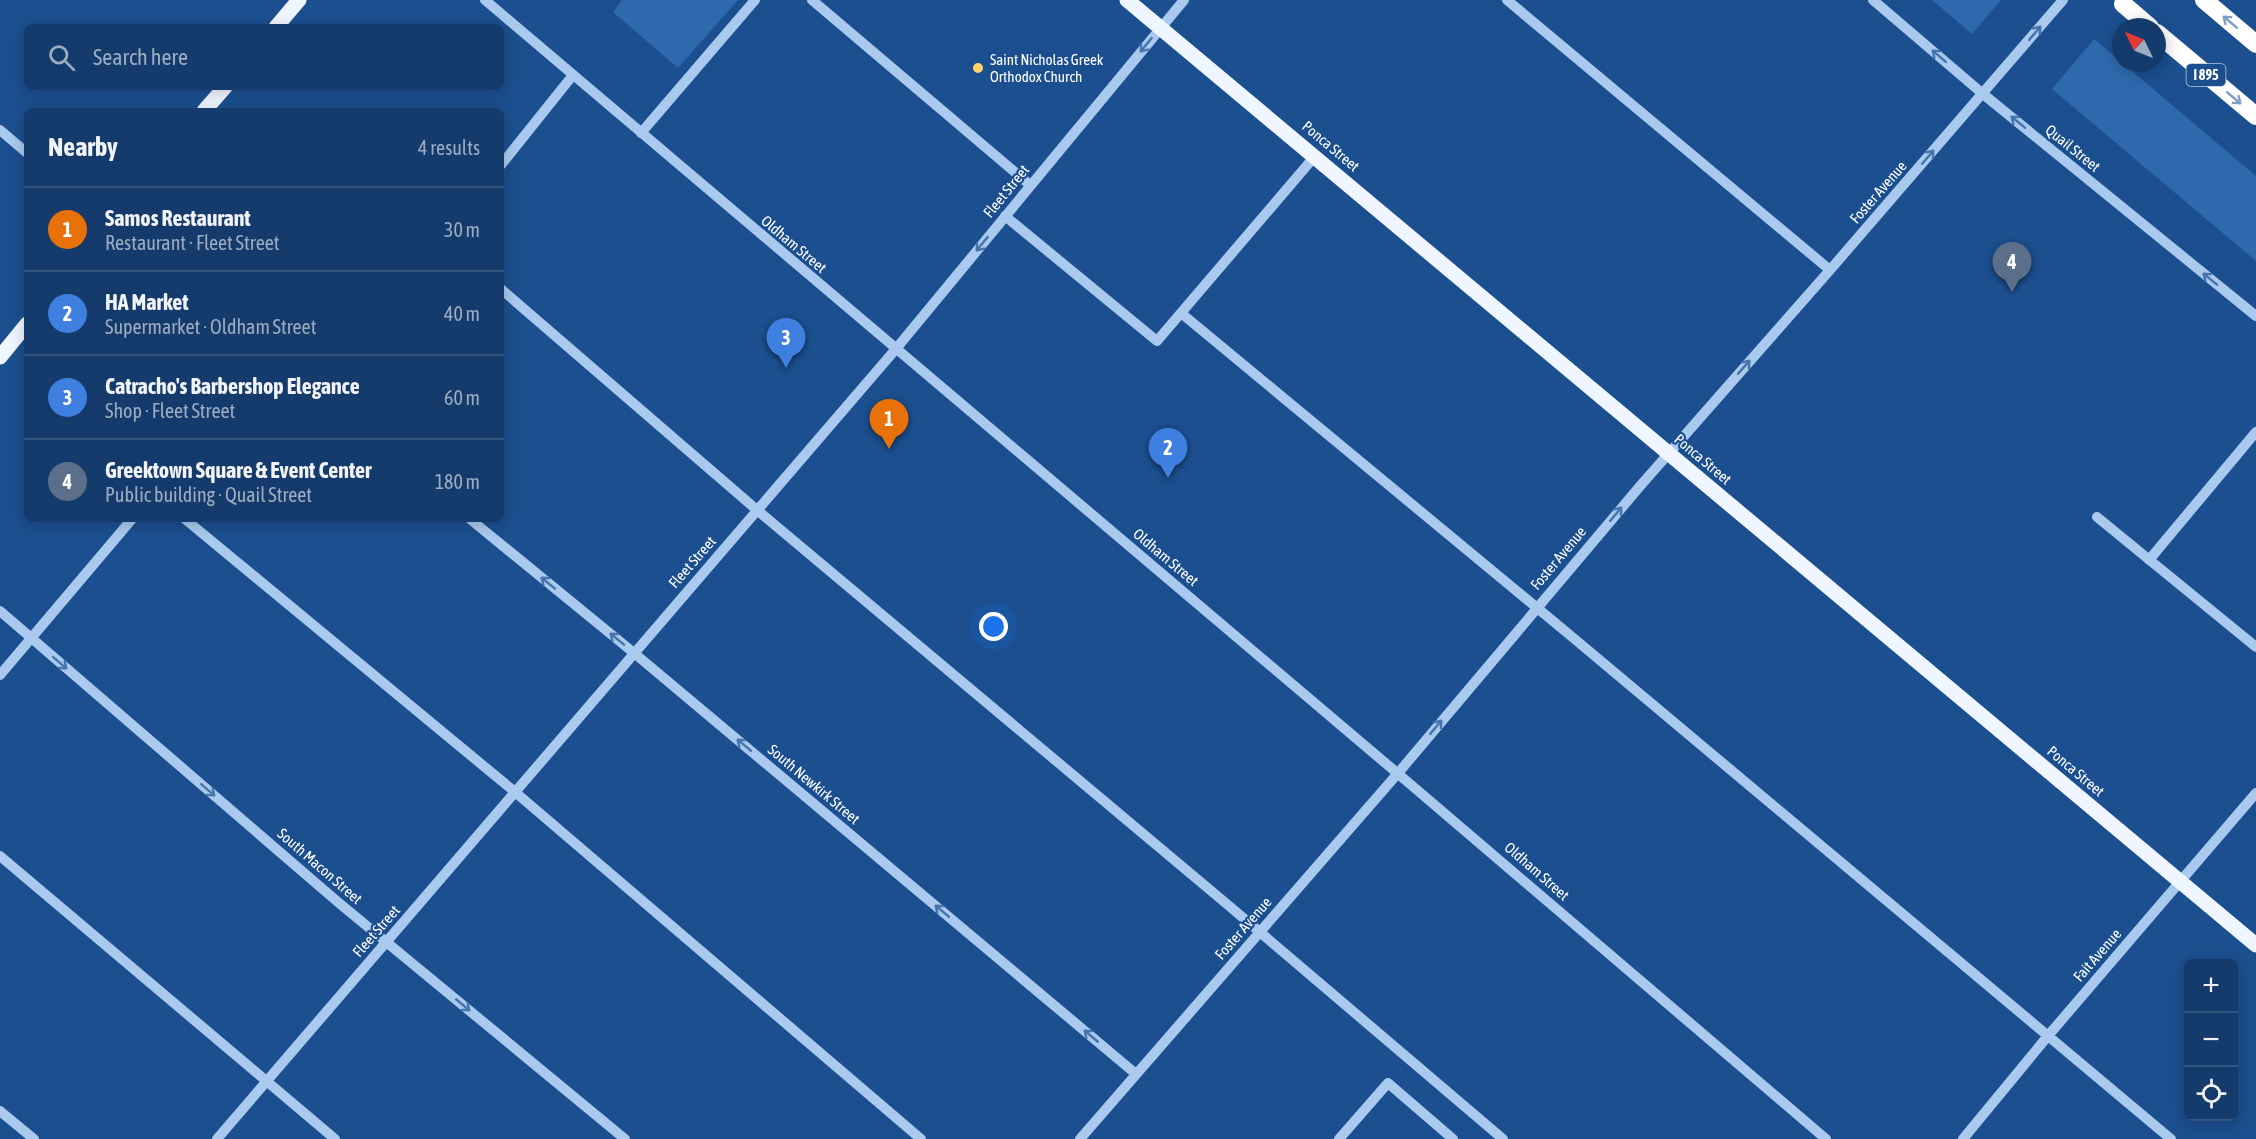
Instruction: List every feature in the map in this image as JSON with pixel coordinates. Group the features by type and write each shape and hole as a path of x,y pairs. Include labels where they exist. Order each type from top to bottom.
{"highway":[{"path":"2204,0 2256,44"},
{"path":"2123,4 2139,18"},
{"name":"I 895","path":"2166,41 2256,117"}],"main road":[{"path":"279,24 299,0"},
{"name":"Ponca Street","path":"1127,0 2256,945"},
{"path":"207,108 222,90"},
{"path":"0,357 24,328"}],"street":[{"name":"Oldham Street","path":"485,0 895,350 1399,772 1826,1139"},
{"path":"641,133 755,0"},
{"path":"812,0 1030,185"},
{"name":"Fleet Street","path":"217,1139 895,350 1184,0"},
{"path":"1508,0 1830,270"},
{"name":"Quail Street","path":"1873,0 1983,94 2256,316"},
{"name":"Foster Avenue","path":"1080,1139 1399,772 1668,453 1830,270 2063,0"},
{"path":"504,161 573,75"},
{"path":"0,130 24,150"},
{"path":"1005,216 1157,341 1315,156"},
{"path":"504,292 757,510 1503,1139"},
{"path":"1181,313 2171,1139"},
{"path":"2149,560 2256,432"},
{"path":"2097,517 2256,647"},
{"path":"0,675 129,522"},
{"path":"189,522 515,792 921,1139"},
{"name":"South Newkirk Street","path":"474,522 634,653 1136,1074"},
{"name":"South Macon Street","path":"0,611 386,942 625,1139"},
{"name":"Fait Avenue","path":"1964,1139 2047,1037 2256,793"},
{"path":"0,856 334,1139"},
{"path":"1339,1139 1388,1083 1454,1139"},
{"path":"0,1111 34,1139"}],"shaded area":[{"path":"622,0 738,0 678,68 613,12"},
{"path":"1932,0 2001,0 1972,34"},
{"path":"2094,39 2112,54 2112,72 2133,72 2256,176 2256,261 2052,89"}],"place":[{"name":"Saint Nicholas Greek Orthodox Church","path":"978,68"},
{"name":"Greektown Square & Event Center","path":"2012,292"},
{"name":"Catracho's Barbershop Elegance","path":"786,368"},
{"name":"Samos Restaurant","path":"889,449"},
{"name":"HA Market","path":"1168,478"}]}
